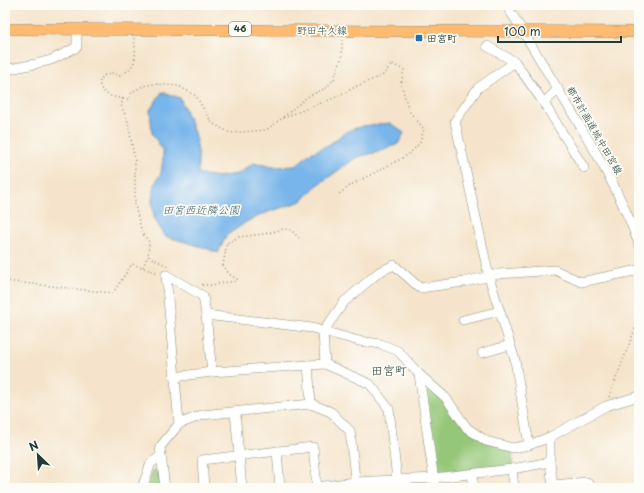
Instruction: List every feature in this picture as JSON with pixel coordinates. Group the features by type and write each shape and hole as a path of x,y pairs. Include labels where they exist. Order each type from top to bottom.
{"main road":[{"name":"野田牛久線","path":"5,28 77,29 134,33 343,30 639,32"}],"street":[{"name":"都市計画道城中田宮線","path":"506,5 607,171 630,220 639,244"},
{"path":"5,70 51,60 77,47 77,29"},
{"path":"487,46 515,62 544,103 584,168"},
{"path":"515,62 478,88 455,121 489,277 515,360 529,445"},
{"path":"544,103 558,89"},
{"path":"325,364 323,332 344,302 379,272 394,265 420,288 464,282 499,274 555,270 581,282 639,270"},
{"path":"167,271 203,296 212,372"},
{"path":"167,271 174,377 179,424"},
{"path":"463,320 500,312"},
{"path":"206,316 312,328 359,341 381,344 398,351 419,374 446,398 467,428 486,441 513,448 529,445 550,437 606,406 639,396"},
{"path":"482,353 510,345"},
{"path":"174,377 212,372 325,364 370,384 389,409 398,483"},
{"path":"308,365 311,404"},
{"path":"419,374 435,488"},
{"path":"165,488 160,447 179,424 202,415 311,404 331,412 350,431 356,485"},
{"path":"235,412 242,488"},
{"path":"550,437 550,462 553,487 587,482 591,488"},
{"path":"204,488 202,460 313,447 317,487 398,483 512,469 550,462"},
{"path":"277,451 280,488"},
{"path":"142,488 151,463 161,456"},
{"path":"512,469 514,488"},
{"path":"472,474 474,488"}],"path":[{"path":"134,33 134,65 120,76 112,73 103,76 100,83 101,89 108,96 129,100 132,92 143,86 154,84 179,86 196,96 212,122 230,133 266,130 307,97 326,88 334,79 342,56 343,30"},
{"path":"281,119 334,98 382,75 392,64 404,70 401,84 409,111 424,129 420,144 408,155 350,185 339,194"},
{"path":"123,99 120,105 128,122 136,162 135,206 142,233 149,242 148,256 142,267"},
{"path":"198,285 211,285 236,281 237,279 229,274 223,265 227,242 239,238 284,229 291,230 299,238"},
{"path":"148,256 167,271"},
{"path":"5,281 113,293 132,264 167,271"},
{"path":"606,406 639,318"}],"green space":[{"path":"419,374 467,428 486,441 513,448 512,469 434,478"},
{"path":"153,471 159,471 161,488 147,488"}],"water":[{"name":"田宮西近隣公園","path":"162,92 180,98 191,124 197,145 198,174 217,177 238,174 254,163 273,167 295,166 309,154 330,144 347,131 363,126 390,123 404,133 398,144 378,152 357,157 315,187 302,201 268,212 246,222 226,236 218,253 203,247 164,236 154,217 152,201 154,185 161,173 163,151 152,133 150,110"}],"place":[{"name":"田宮町","path":"419,38"}],"district":[{"name":"田宮町","path":"389,371"}]}
